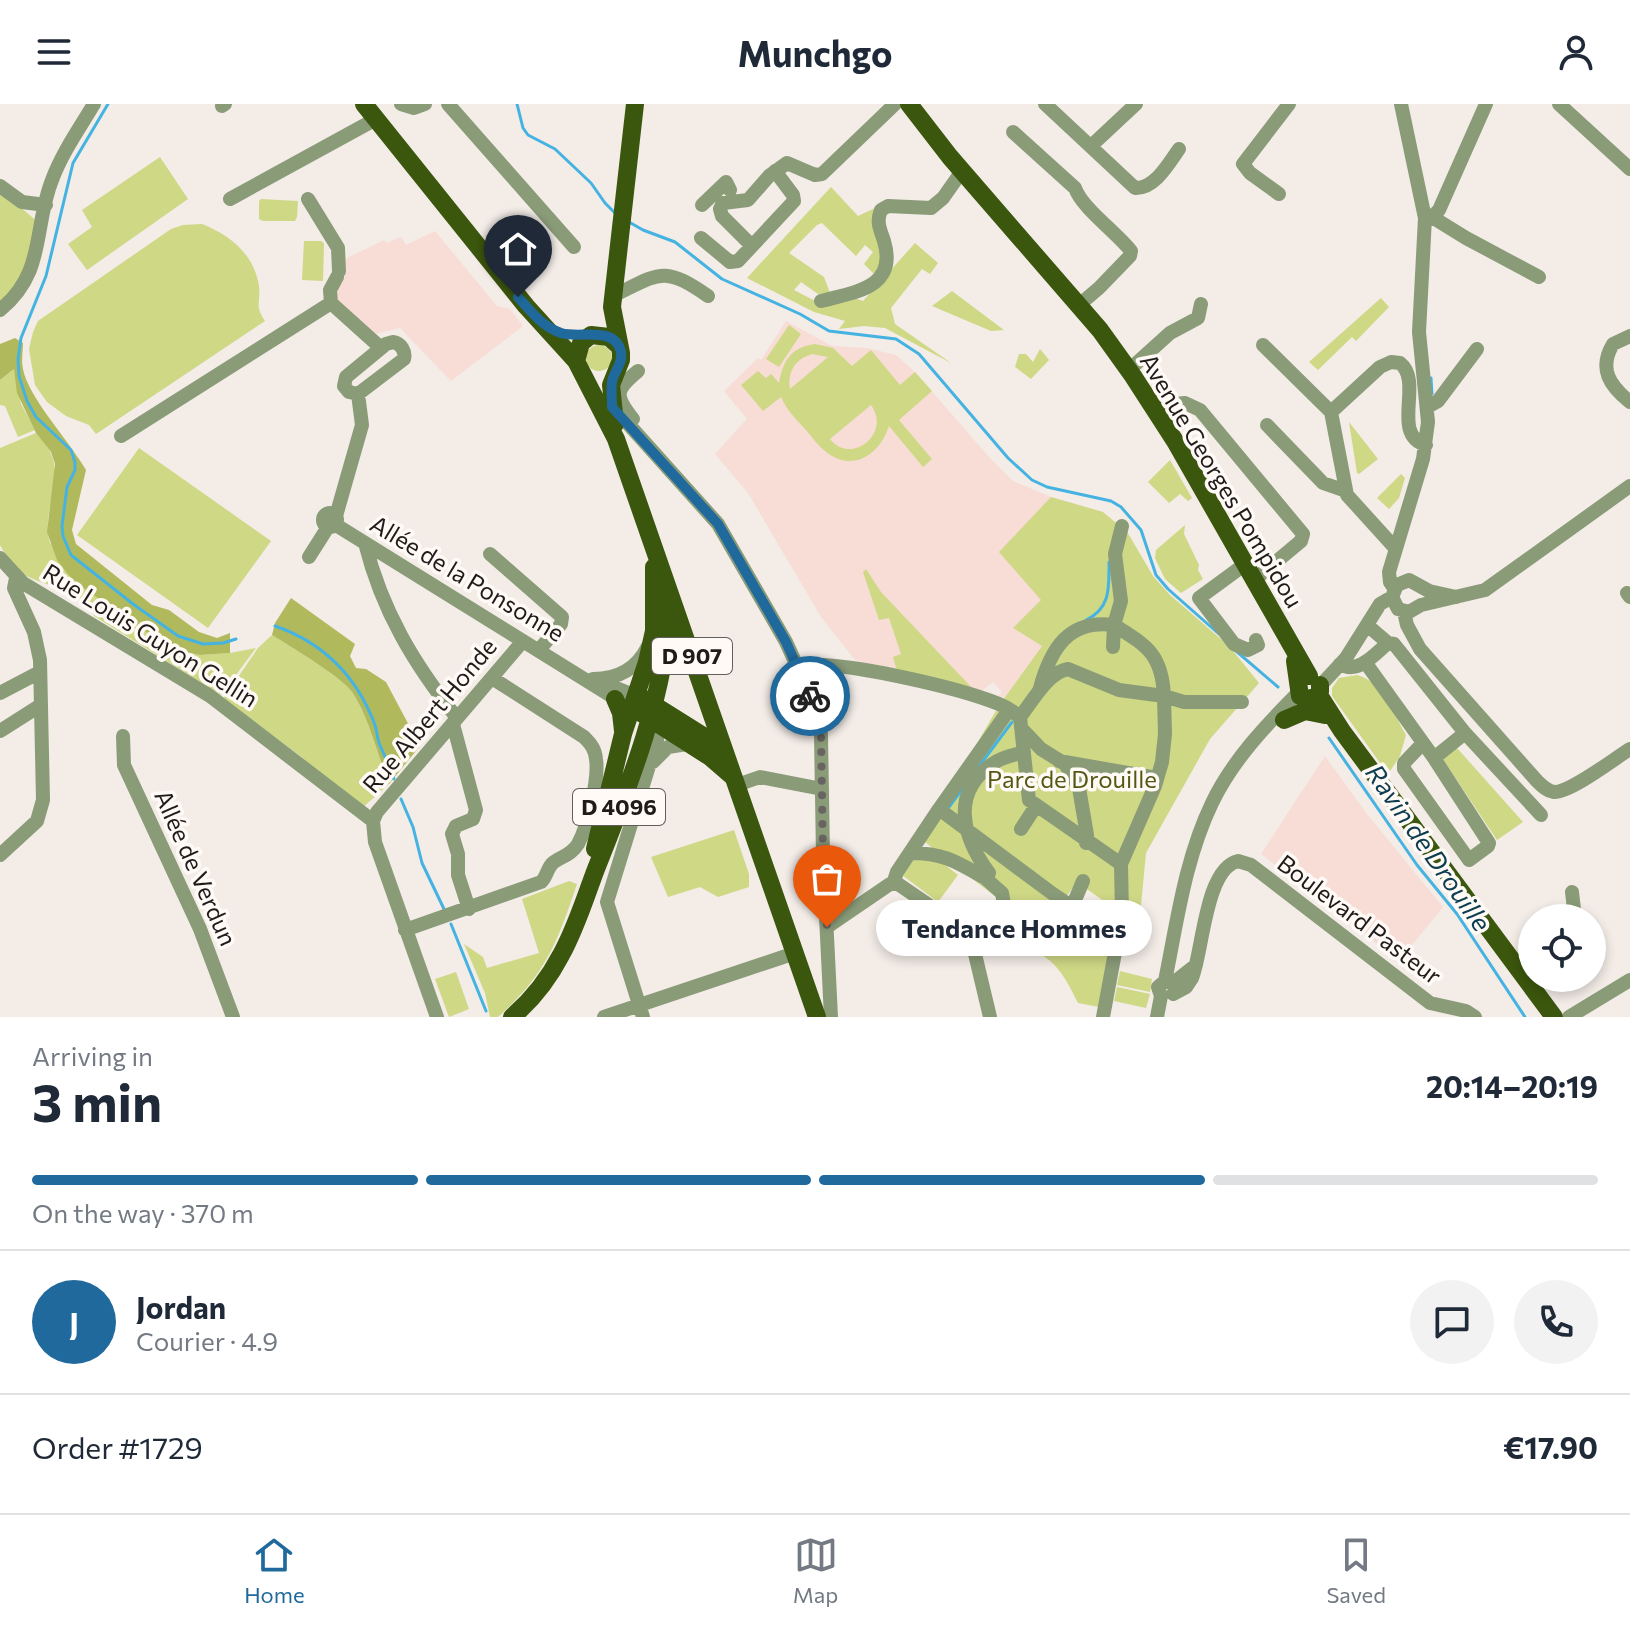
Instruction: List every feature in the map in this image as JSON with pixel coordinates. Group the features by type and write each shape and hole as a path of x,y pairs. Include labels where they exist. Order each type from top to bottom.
{"main road":[{"path":"364,104 580,368 590,378 604,379 615,372 621,360 613,302 635,104"},
{"name":"Avenue Georges Pompidou","path":"909,104 956,164 1079,305 1129,370 1175,441 1315,685"},
{"name":"Avenue Georges Pompidou","path":"918,104 956,164"},
{"path":"580,368 581,343 613,302"},
{"path":"539,321 561,333 609,337 619,346"},
{"name":"D 4096","path":"512,1017 532,997 560,957 586,895 610,835 667,639 666,582 616,439 580,368"},
{"name":"D 4096","path":"615,372 611,385 616,439"},
{"name":"D 4096","path":"586,895 623,734 646,708 654,631 654,565 650,537"},
{"path":"654,565 660,597 660,629 646,708 687,744 725,762"},
{"name":"D 907","path":"666,582 725,762 817,1017"},
{"path":"1315,685 1325,715 1342,731"},
{"path":"1315,685 1342,731 1458,885 1470,906 1518,966"},
{"path":"615,699 621,713 623,734"},
{"name":"D 907","path":"646,708 725,762"},
{"path":"1284,720 1305,711 1325,715"},
{"path":"1532,992 1545,1017"},
{"path":"1536,992 1554,1017"}],"street":[{"path":"0,310 27,280 52,179 94,104"},
{"path":"401,104 414,108 425,104"},
{"path":"448,104 574,247"},
{"path":"729,195 748,200 775,171 790,163 821,175 895,104"},
{"path":"1045,104 1133,187 1145,187 1160,175 1179,149"},
{"path":"1091,146 1136,104"},
{"path":"1279,194 1250,173 1243,164 1289,104"},
{"path":"1401,104 1428,217 1419,332 1427,407 1426,445 1390,565 1404,600 1407,625 1430,660 1548,790 1561,791 1630,749"},
{"path":"1428,217 1441,206 1486,104"},
{"path":"1559,104 1577,110 1630,169"},
{"path":"230,199 376,119"},
{"path":"1013,132 1075,188 1079,199 1131,251 1130,256 1108,279 1079,305"},
{"path":"821,301 870,287 880,278 887,258 879,226 881,210 888,206 931,208 943,198 956,164"},
{"path":"734,170 721,214 752,246"},
{"path":"701,238 735,263 795,200 775,171"},
{"path":"702,205 725,182 728,182 729,195"},
{"path":"0,186 22,202 46,205"},
{"path":"308,199 338,248 338,274 330,290 331,303 381,348"},
{"path":"1428,217 1539,277"},
{"path":"613,302 666,275 685,280 708,296"},
{"path":"121,436 331,303"},
{"path":"1129,370 1170,333 1198,318 1201,304"},
{"path":"1630,336 1613,344 1605,365 1612,386 1630,402"},
{"path":"309,557 332,520 362,425 360,401 344,386 345,379 386,344 396,342 404,352 404,359 360,401"},
{"path":"1263,345 1331,412 1349,499 1396,549"},
{"path":"1427,407 1438,401 1477,349"},
{"path":"1331,412 1380,367 1391,362 1400,363 1407,373 1410,435 1417,443 1426,445"},
{"path":"635,425 619,399 619,392 621,385 638,371"},
{"path":"1152,406 1181,403 1200,410 1303,534 1301,541 1199,598 1235,645 1246,651 1258,645 1256,640"},
{"path":"612,407 718,524 798,666 820,728 831,1017"},
{"path":"1267,425 1323,483 1346,491"},
{"path":"1168,990 1198,859 1219,805 1246,764 1380,604 1456,597 1490,587 1630,486"},
{"name":"Allée de la Ponsonne","path":"332,520 615,699 646,708"},
{"path":"1113,647 1120,629 1121,601 1115,554 1122,526"},
{"path":"365,543 374,581 397,632 455,721 476,810 473,819 454,828 452,834 464,910"},
{"path":"490,554 562,617 561,624 539,650"},
{"path":"0,558 16,578 14,588 34,632 40,672 42,812 34,825 0,855"},
{"name":"Rue Louis Guyon Gellin","path":"16,578 210,696 373,821"},
{"path":"1404,600 1414,582 1422,588 1456,597"},
{"path":"1371,618 1388,643 1394,644 1465,733 1541,815"},
{"path":"1038,695 1047,666 1063,641 1087,624 1120,629 1148,649 1163,676 1165,748 1157,778 1121,864 1123,902 1103,1017"},
{"path":"593,679 610,678 629,669 645,652 654,631"},
{"name":"Rue Albert Honde","path":"373,821 389,798 523,641"},
{"path":"1165,1017 1191,860 1213,800 1252,742 1315,685 1365,662 1388,643"},
{"path":"1365,662 1434,758 1489,843 1469,860 1404,769 1404,763 1423,743"},
{"path":"798,666 839,667 890,676 1013,715 1041,749 1065,764 1079,788 1086,844"},
{"path":"893,884 897,872 939,809 1013,715 1038,695 1056,673 1068,669 1119,690 1184,702 1242,702"},
{"name":"Allée de la Ponsonne","path":"574,671 646,708"},
{"path":"0,693 40,672"},
{"path":"405,930 541,882 551,864 573,850 580,839 597,767 595,752 584,737 492,678"},
{"path":"0,731 41,705"},
{"path":"642,1011 607,908 607,897 646,772 646,708"},
{"path":"1013,715 1024,752 1028,796 1036,806 1086,844 1121,864"},
{"path":"1434,758 1465,733"},
{"name":"Allée de Verdun","path":"123,736 124,765 200,929 233,1017"},
{"path":"646,772 664,749 687,744"},
{"path":"1006,916 1002,893 987,876 964,828 968,792 982,774 995,762 1024,752"},
{"path":"1059,760 1157,778"},
{"path":"725,762 760,777 822,789"},
{"path":"1021,829 1036,806"},
{"path":"939,809 1070,906 1118,937"},
{"path":"373,821 375,842 437,1017"},
{"path":"911,853 946,856 987,876"},
{"path":"987,876 1002,856"},
{"name":"Boulevard Pasteur","path":"1168,990 1196,965 1209,906 1220,875 1228,865 1238,861 1251,865 1430,1003 1466,1011 1475,1017"},
{"path":"1070,906 1083,881"},
{"path":"827,927 893,884 898,884 975,931 990,1017"},
{"path":"1572,892 1573,904"},
{"path":"975,931 1006,916 1070,906"},
{"path":"604,1017 642,1011 795,953"},
{"path":"1569,1017 1630,980"}],"shaded area":[{"path":"435,231 497,306 510,309 523,326 451,381 400,328 375,334 345,311 328,287 339,264 349,257 384,240 387,243 401,237 406,245"},
{"path":"786,321 832,346 867,348 896,355 1013,481 1051,497 1103,512 1042,646 1005,697 998,696 1002,692 993,682 980,692 855,660 821,617 748,493 715,454 747,419 724,391 758,358 761,360"},
{"path":"1325,756 1367,814 1443,907 1399,961 1261,854"}],"green space":[{"path":"160,157 188,199 87,270 68,244 92,227 82,210"},
{"path":"831,187 858,216 875,208 882,268 874,274 864,264 873,252 865,245 856,256 822,223 789,253 824,277 830,293 818,294 801,282 794,290 823,305 851,297 863,301 915,243 938,263 930,274 922,269 891,308 895,324 951,363 885,328 864,326 839,329 845,321 814,312 747,278"},
{"path":"0,190 39,223 26,274 0,304"},
{"path":"261,199 298,201 295,221 259,219"},
{"path":"202,224 231,240 252,264 259,286 259,307 265,321 96,434 89,425 66,416 47,402 35,385 29,349 38,321 171,229"},
{"path":"304,241 324,243 323,281 302,280"},
{"path":"952,291 1004,330 991,331 932,306"},
{"path":"1381,298 1389,307 1356,341 1352,337 1318,370 1309,362"},
{"path":"789,325 801,334 779,367 766,359"},
{"path":"15,338 23,343 26,380 86,470 72,530 76,544 152,605 169,610 199,632 217,638 230,633 230,653 200,655 159,641 75,582 57,560 47,532 55,464 17,393 14,369 0,380 0,344"},
{"path":"815,344 833,348 852,366 871,350 900,385 915,372 932,391 899,420 932,459 923,467 889,426 879,445 864,458 846,461 835,458 819,446 781,397 763,411 741,385 758,371 766,378 771,374 779,383 790,356","holes":["812,354 828,357 790,389 794,367","871,405 876,426 866,443 848,449 830,439"]},
{"path":"599,345 608,349 612,358 608,367 599,371 590,367 586,358 590,349"},
{"path":"1040,349 1049,360 1031,379 1015,367 1019,354 1026,354 1033,362"},
{"path":"14,369 21,404 35,430 18,437 5,406 0,405 0,380"},
{"path":"1349,422 1378,459 1359,474 1357,473"},
{"path":"36,433 48,448 54,464 48,521 50,543 200,655 256,648 221,695 94,616 90,607 75,594 25,575 7,557 0,545 0,448"},
{"path":"139,448 271,541 208,628 77,535"},
{"path":"1170,460 1192,498 1188,501 1180,494 1169,503 1148,482"},
{"path":"1401,474 1405,478 1399,498 1389,509 1377,498"},
{"name":"Parc de Drouille","path":"1051,497 1103,512 1121,527 1122,523 1153,576 1170,595 1229,646 1259,683 1210,739 1146,853 1139,926 1077,882 1056,911 1110,949 1099,1007 1078,1003 1063,976 1050,961 1042,955 1022,950 988,919 1001,901 921,839 1000,704 1042,646 1013,628 1041,600 999,552"},
{"path":"1185,525 1184,534 1203,579 1181,593 1165,579 1155,558 1156,550"},
{"path":"866,569 881,592 974,690 897,671 893,657 901,654 889,618 879,620 863,572"},
{"path":"291,598 355,644 350,656 356,668 366,669 386,682 420,746 389,784 368,724 352,692 327,670 272,635 275,623"},
{"path":"272,635 338,679 358,701 389,784 361,809 299,755 223,699 258,648"},
{"path":"1357,675 1366,678 1380,691 1406,735 1400,756 1388,774 1332,696 1332,688 1339,678"},
{"path":"1457,748 1523,822 1497,840 1442,758"},
{"path":"734,830 749,874 749,887 718,897 700,887 668,897 651,857"},
{"path":"918,854 935,857 958,875 938,902 902,875"},
{"path":"569,881 577,884 556,941 539,972 498,1017 490,1017 485,993 464,944 483,957 487,968 539,953 522,899"},
{"path":"1120,971 1152,979 1150,992 1117,985"},
{"path":"456,972 469,1009 449,1017 435,979"},
{"path":"1117,987 1150,994 1146,1008 1114,1001"}],"waterway":[{"path":"108,104 73,163 46,276 21,338 19,376 36,417 71,450 75,462 75,470 67,487 62,526 71,555 178,636 203,644 236,639"},
{"name":"Ravin de Drouille","path":"517,104 528,135 555,149 591,183 616,214"},
{"name":"Ravin de Drouille","path":"629,222 675,242 722,279 800,314 829,331 896,339 919,354 1008,458 1032,480 1047,487 1111,501 1121,507 1141,530 1156,575 1219,634"},
{"path":"1431,378 1432,394"},
{"path":"1086,620 1100,609 1107,596 1109,562"},
{"path":"275,626 309,642 348,677 368,708 394,779"},
{"name":"Ravin de Drouille","path":"1236,651 1278,687"},
{"path":"977,769 1012,722"},
{"name":"Ravin de Drouille","path":"1329,738 1417,865 1457,914 1525,1017"},
{"path":"949,807 963,788"},
{"path":"401,799 413,827 422,863 444,909"},
{"path":"451,924 486,1011"}],"way so far":[{"path":"810,696 821,735 827,927"}],"place":[{"name":"Tendance Hommes","path":"827,927"}],"route":[{"path":"518,297 539,321 556,330 579,336 603,335 619,346 621,360 611,385 612,407 718,524 786,642 810,696"}]}
